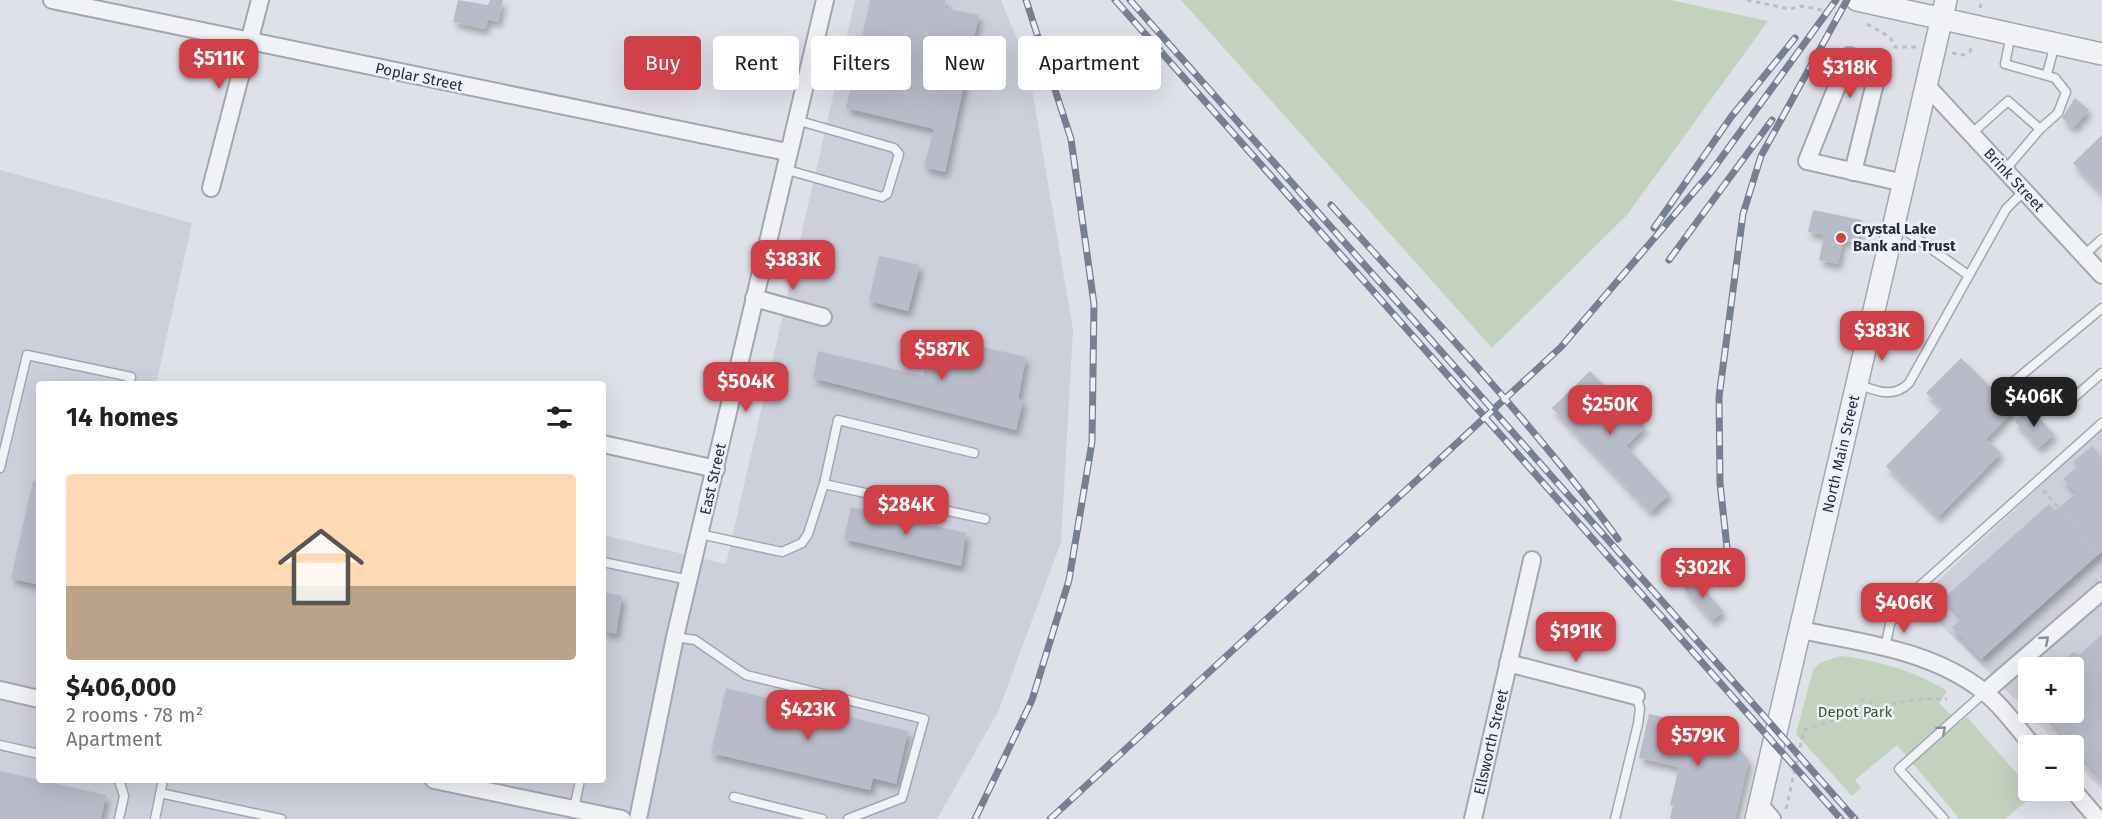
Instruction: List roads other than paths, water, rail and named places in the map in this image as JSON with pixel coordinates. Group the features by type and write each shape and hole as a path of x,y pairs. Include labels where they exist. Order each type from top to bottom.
{"street":[{"name":"Poplar Street","path":"52,0 88,4 250,42 787,152"},
{"path":"211,188 260,0"},
{"name":"East Street","path":"638,819 675,637 716,469 787,152 825,0"},
{"path":"1856,12 1944,9 2011,34 2102,54"},
{"name":"North Main Street","path":"1763,814 1801,630 1944,9"},
{"path":"1853,172 1875,82 1876,66 1849,56 1807,161 1853,172 1904,183"},
{"name":"Brink Street","path":"1926,86 2102,275"},
{"path":"754,298 824,317"},
{"path":"606,445 716,469"},
{"name":"Ellsworth Street","path":"1473,819 1532,560"},
{"path":"1985,692 2102,591"},
{"path":"1801,630 1885,648 1934,662 1961,675 1985,692 2023,735"},
{"path":"1508,663 1636,696"},
{"path":"0,690 36,698"},
{"path":"448,783 622,819"},
{"path":"2082,801 2098,819"}],"lane":[{"path":"2005,170 2040,129 2058,112 2066,92 2055,78 2047,74 2005,64 2011,34"},
{"path":"2047,74 2055,44"},
{"path":"1971,134 2008,101 2040,129"},
{"path":"783,169 882,197 887,194 899,154 894,148 795,120"},
{"path":"1857,384 1889,393 1900,392 1909,383 2006,209 2024,191"},
{"path":"1894,223 1968,275"},
{"path":"2084,255 2102,239"},
{"path":"2012,383 2102,308"},
{"path":"0,468 27,355 130,377 129,381"},
{"path":"2062,408 2102,373"},
{"path":"700,534 782,552 794,549 802,543 808,534 824,484 838,420 974,453"},
{"path":"1885,648 1890,624 1903,601 2102,423"},
{"path":"824,484 985,519"},
{"path":"606,563 689,580"},
{"path":"675,637 695,640 746,675 924,719 902,798 848,819"},
{"path":"1944,819 1899,769 1985,692"},
{"path":"1615,819 1638,724 1640,708 1636,696"},
{"path":"0,745 36,753"},
{"path":"118,819 124,796 120,783"},
{"path":"155,819 162,783"},
{"path":"574,809 579,783"},
{"path":"160,794 281,819"},
{"path":"734,797 822,819"}],"railway":[{"path":"975,819 1032,700 1069,580 1092,442 1094,304 1071,139 1026,0"},
{"path":"1115,0 1841,819"},
{"path":"1130,0 1855,819"},
{"path":"1050,819 1561,347 1711,172 1836,0"},
{"path":"1728,557 1720,483 1719,397 1743,214 1761,156 1847,0"},
{"path":"1654,228 1731,117 1795,38"},
{"path":"1669,260 1772,120"},
{"path":"1331,205 1515,410 1618,539"}],"place":[{"name":"Crystal Lake Bank and Trust","path":"1841,238"}],"park label":[{"name":"Depot Park","path":"1855,712"}]}
